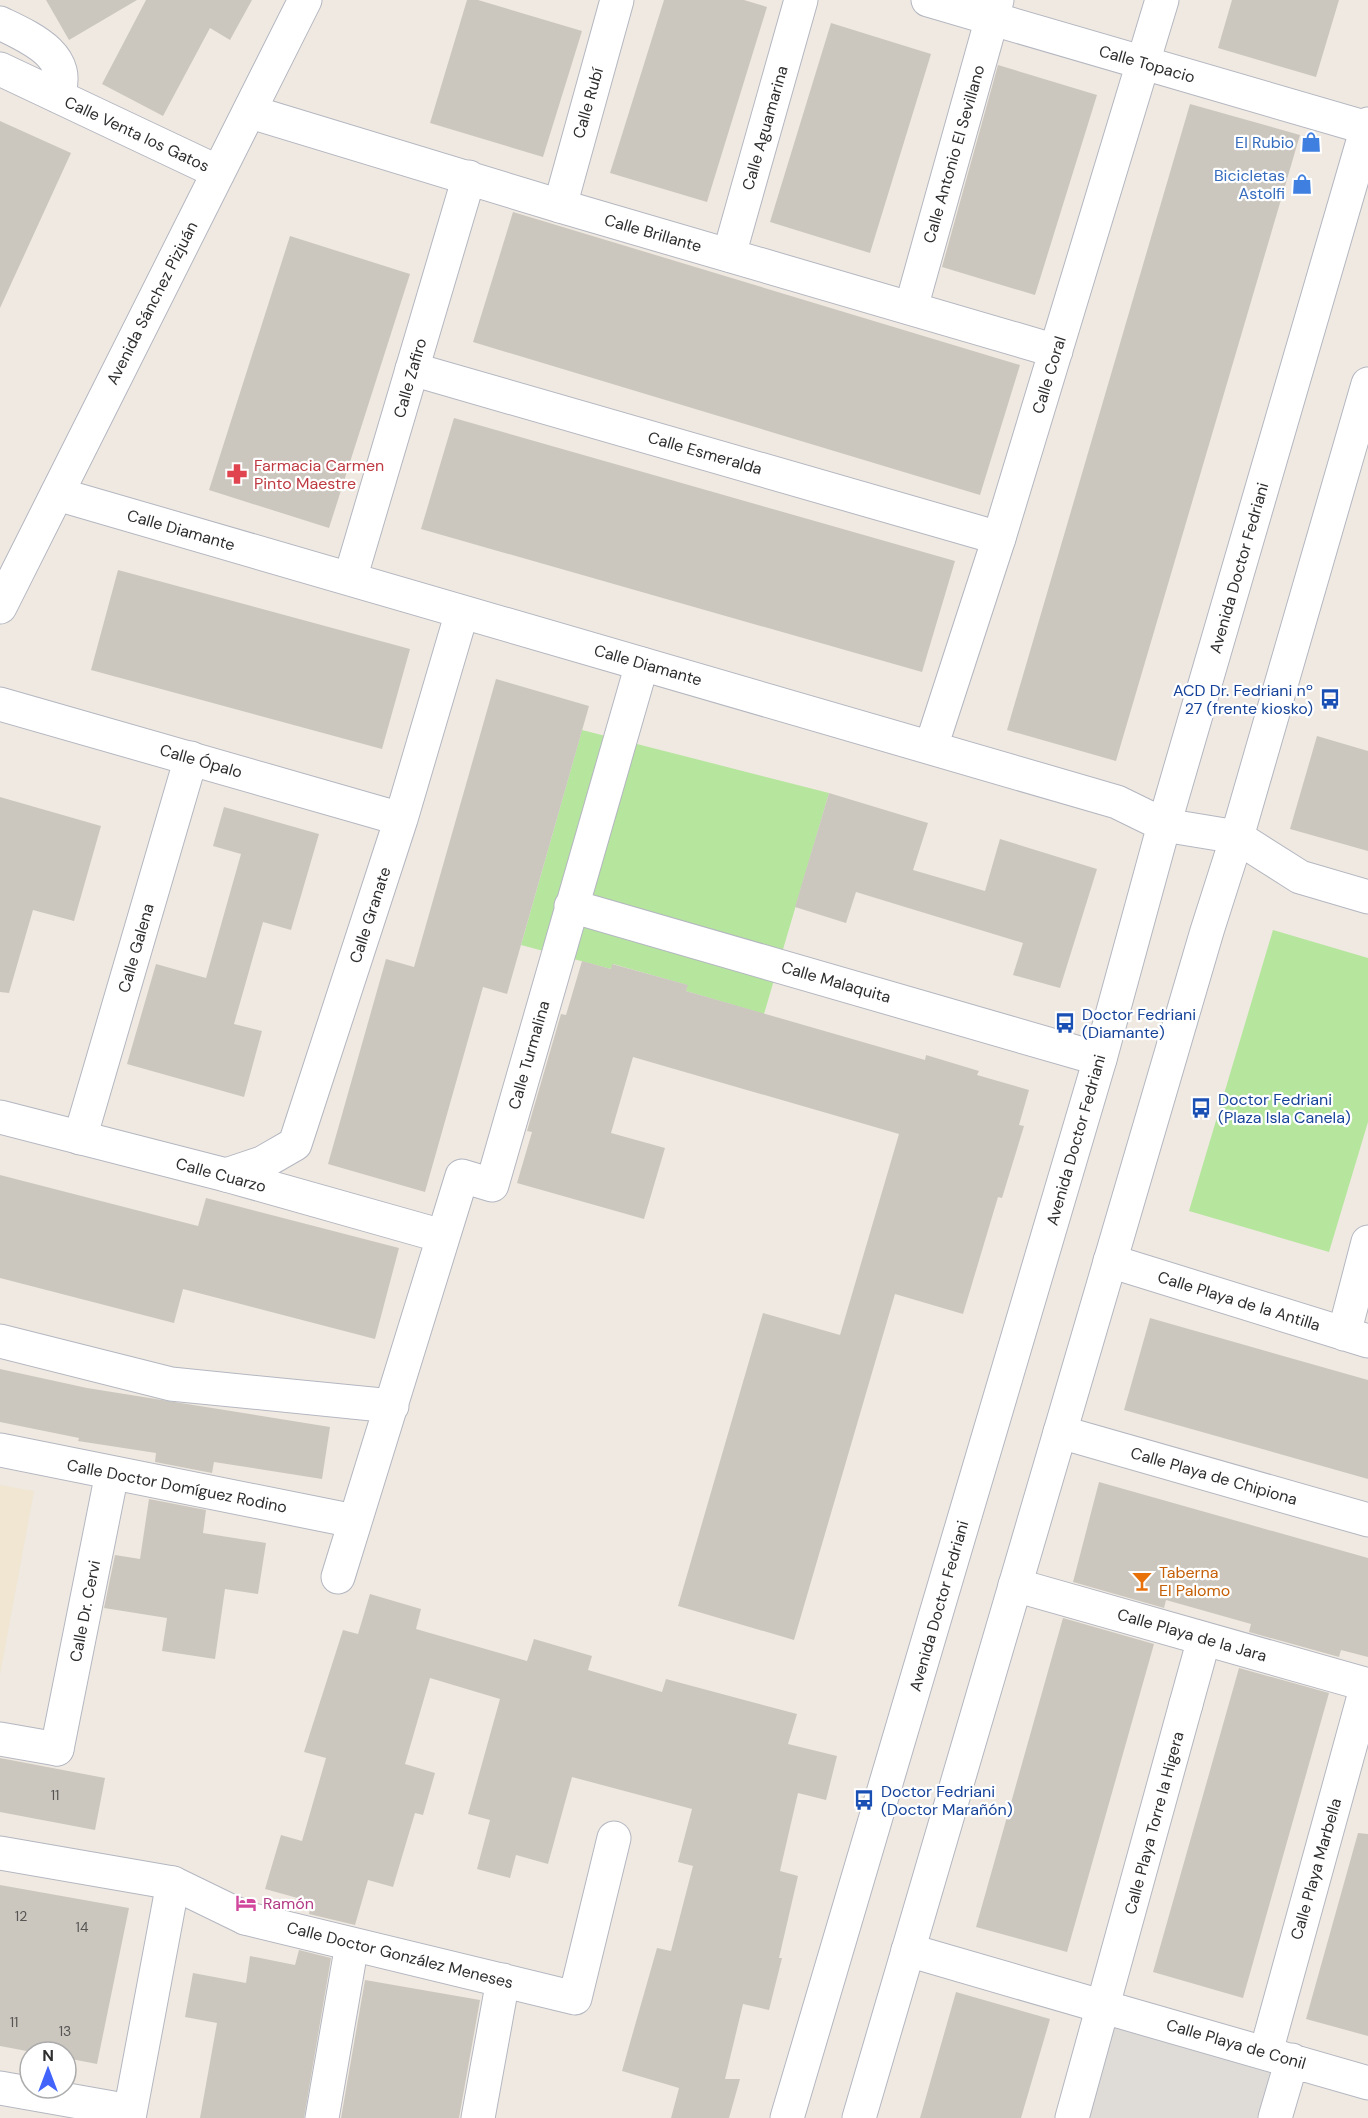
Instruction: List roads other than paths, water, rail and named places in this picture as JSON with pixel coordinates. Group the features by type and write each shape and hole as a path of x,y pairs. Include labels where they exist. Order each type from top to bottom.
{"street":[{"name":"Avenida Sánchez Pizjuán","path":"0,607 218,172 251,112 305,0"},
{"name":"Calle Rubí","path":"560,206 617,0"},
{"name":"Calle Aguamarina","path":"729,255 801,0"},
{"name":"Calle Topacio","path":"928,0 994,9 1143,63 1367,126"},
{"name":"Calle Coral","path":"931,747 999,538 1162,0"},
{"name":"Calle Antonio El Sevillano","path":"911,308 994,9"},
{"name":"Calle Venta los Gatos","path":"0,23 38,41 50,51 58,65 62,86 57,96"},
{"name":"Calle Venta los Gatos","path":"0,69 218,172"},
{"name":"Calle Brillante","path":"251,112 560,206 1056,351"},
{"name":"Avenida Doctor Fedriani","path":"787,2118 1101,1059 1164,825 1367,126"},
{"name":"Calle Zafiro","path":"350,579 469,177"},
{"name":"Calle Esmeralda","path":"412,369 999,538"},
{"path":"859,2118 1110,1261 1238,837 1368,384"},
{"name":"Calle Diamante","path":"57,494 1117,802 1164,825 1238,837"},
{"name":"Calle Granate","path":"226,1175 262,1163 295,1144 401,819 462,612"},
{"name":"Calle Turmalina","path":"338,1577 462,1176 492,1185 642,664"},
{"name":"Calle Ópalo","path":"0,704 401,819"},
{"name":"Calle Galena","path":"80,1138 191,758"},
{"path":"1238,837 1300,877 1368,897"},
{"name":"Calle Malaquita","path":"571,906 1101,1059"},
{"name":"Calle Cuarzo","path":"0,1117 226,1175 442,1236"},
{"path":"1356,1337 1368,1242"},
{"name":"Calle Playa de la Antilla","path":"1110,1261 1356,1337"},
{"path":"0,1341 171,1384 392,1406"},
{"name":"Calle Playa de Chipiona","path":"1060,1432 1368,1520"},
{"name":"Calle Doctor Domíguez Rodino","path":"0,1450 354,1521"},
{"name":"Calle Dr. Cervi","path":"0,1738 57,1749 112,1473"},
{"name":"Calle Playa de la Jara","path":"1015,1585 1368,1685"},
{"name":"Calle Playa Torre la Higera","path":"1072,2118 1203,1639"},
{"name":"Calle Playa Marbella","path":"1275,2118 1279,2056 1368,1685"},
{"name":"Calle Doctor González Meneses","path":"0,1852 173,1883 245,1918 575,1998 614,1838"},
{"path":"0,2088 130,2114 173,1883"},
{"path":"322,2118 352,1944"},
{"name":"Calle Playa de Conil","path":"908,1950 1368,2082"},
{"path":"478,2118 503,1980"}],"place":[{"name":"El Rubio","path":"1311,142"},
{"name":"Bicicletas Astolfi","path":"1302,184"},
{"name":"Farmacia Carmen Pinto Maestre","path":"237,474"},
{"name":"ACD Dr. Fedriani nº 27 (frente kiosko)","path":"1330,699"},
{"name":"Doctor Fedriani (Diamante)","path":"1065,1023"},
{"name":"Doctor Fedriani (Plaza Isla Canela)","path":"1201,1108"},
{"name":"Taberna El Palomo","path":"1142,1581"},
{"name":"Doctor Fedriani (Doctor Marañón)","path":"864,1800"},
{"name":"Ramón","path":"246,1903"}]}
